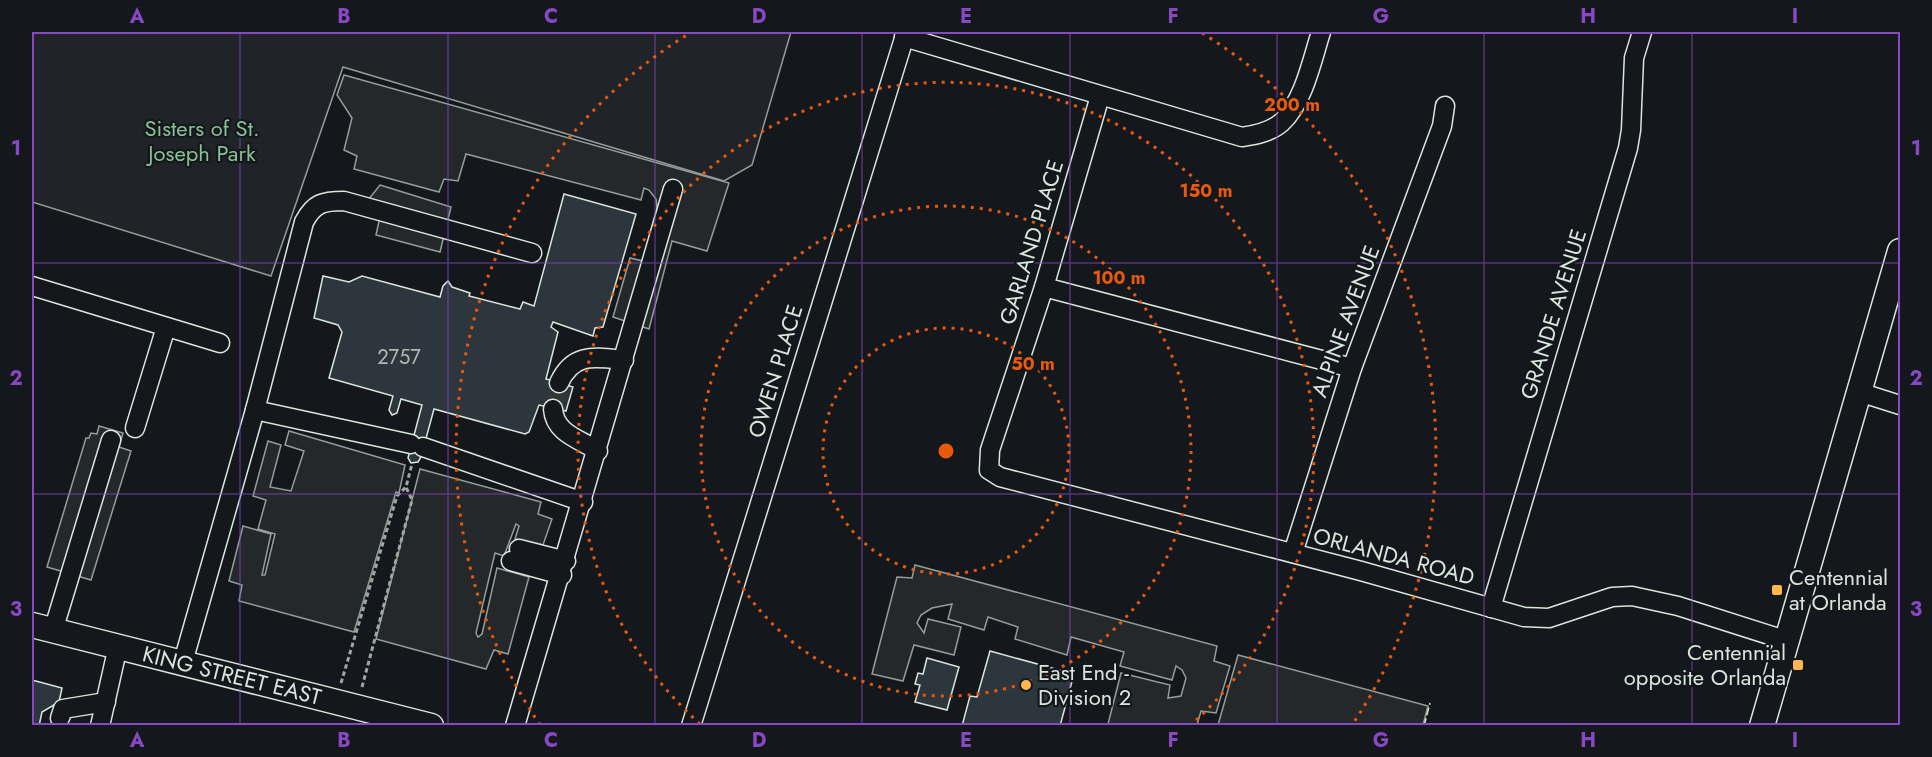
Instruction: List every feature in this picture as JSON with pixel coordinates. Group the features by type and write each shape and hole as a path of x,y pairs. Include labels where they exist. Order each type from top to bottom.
{"main road":[{"path":"1762,726 1785,640 1900,251"},
{"name":"KING STREET EAST","path":"42,628 347,704 394,721 431,726"}],"street":[{"path":"905,34 1100,96 1242,137 1263,134 1282,122 1304,84 1321,32"},
{"name":"GRANDE AVENUE","path":"1491,608 1628,148 1634,58 1642,32"},
{"name":"OWEN PLACE","path":"691,726 905,34"},
{"name":"GARLAND PLACE","path":"989,470 990,450 1044,287 1100,96"},
{"name":"ALPINE AVENUE","path":"1293,553 1352,368 1442,126 1445,106"},
{"path":"515,726 564,568 673,189"},
{"path":"183,662 255,410 304,222 319,203 344,201 532,253"},
{"path":"32,286 220,343"},
{"path":"1044,287 1352,368"},
{"path":"135,428 166,327"},
{"path":"559,383 565,370 574,363 592,357 624,360"},
{"path":"1859,392 1900,405"},
{"path":"553,409 554,420 566,434 598,451"},
{"path":"255,410 417,446 583,502"},
{"path":"42,628 111,440"},
{"name":"ORLANDA ROAD","path":"989,470 1013,481 1293,553 1524,617 1549,618 1612,597 1645,597 1785,640"},
{"path":"515,555 564,568"},
{"path":"100,726 117,646"},
{"path":"60,718 63,709 106,702"}],"path":[{"path":"347,704 397,496 406,487 412,464"},
{"path":"347,704 412,500 406,487"}],"green space":[{"name":"Sisters of St. Joseph Park","path":"32,32 791,32 752,165 724,181 343,67 271,276 32,202"}],"shaded area":[{"path":"344,75 729,183 707,251 672,241 649,329 613,317 630,258 643,261 657,208 656,199 649,190 644,188 641,200 466,154 458,181 444,179 439,192 354,169 357,156 344,150 352,118 337,95"},
{"path":"380,185 451,207 440,252 376,235 383,203 368,200"},
{"path":"99,426 123,433 119,447 131,451 91,580 47,567 86,438 89,438 91,433 97,434"},
{"path":"289,431 405,465 399,493 396,492 354,632 239,601 242,585 229,581 243,526 271,534 262,575 265,575 275,534 258,529 266,500 253,496 268,441 281,445 270,487 291,491 304,451 285,445"},
{"path":"420,469 541,502 538,514 552,519 543,545 515,539 519,526 516,524 504,556 495,553 476,633 478,637 482,634 497,568 529,577 508,654 494,650 486,669 376,639"},
{"path":"915,565 1217,646 1214,661 1230,666 1216,713 1201,711 1197,725 1108,724 1121,673 1170,685 1168,698 1181,696 1186,678 1182,670 1176,666 1172,680 1120,666 1124,652 1071,637 1067,655 1015,639 1018,627 988,617 984,630 948,619 952,604 932,608 921,615 917,623 924,633 928,619 961,627 954,655 914,645 903,681 872,674 897,577 912,578"},
{"path":"1238,655 1428,706 1423,725 1218,725"}],"building":[{"path":"564,194 636,214 603,327 595,328 593,336 553,322 551,327 558,332 546,379 573,387 566,411 539,405 529,432 525,434 434,409 421,457 418,462 411,463 408,458 422,405 401,399 397,413 392,415 389,410 393,396 329,378 342,332 338,325 314,318 323,276 349,282 362,276 440,297 443,286 448,281 452,287 470,293 469,296 520,309 523,302 534,306"},
{"name":"East End - Division 2","path":"990,651 1074,674 1060,726 962,726 970,696 977,697"},
{"path":"927,658 959,667 947,710 915,702 920,685 915,684 918,673 923,674"},
{"path":"32,680 62,688 59,702 42,712 39,726 32,726"}],"tunnel":[{"path":"553,409 559,383"}],"fence":[{"path":"1424,726 1430,703"}],"place":[{"name":"Centennial at Orlanda","path":"1777,590"},
{"name":"Centennial opposite Orlanda","path":"1798,665"},
{"name":"East End - Division 2","path":"1026,685"}]}
